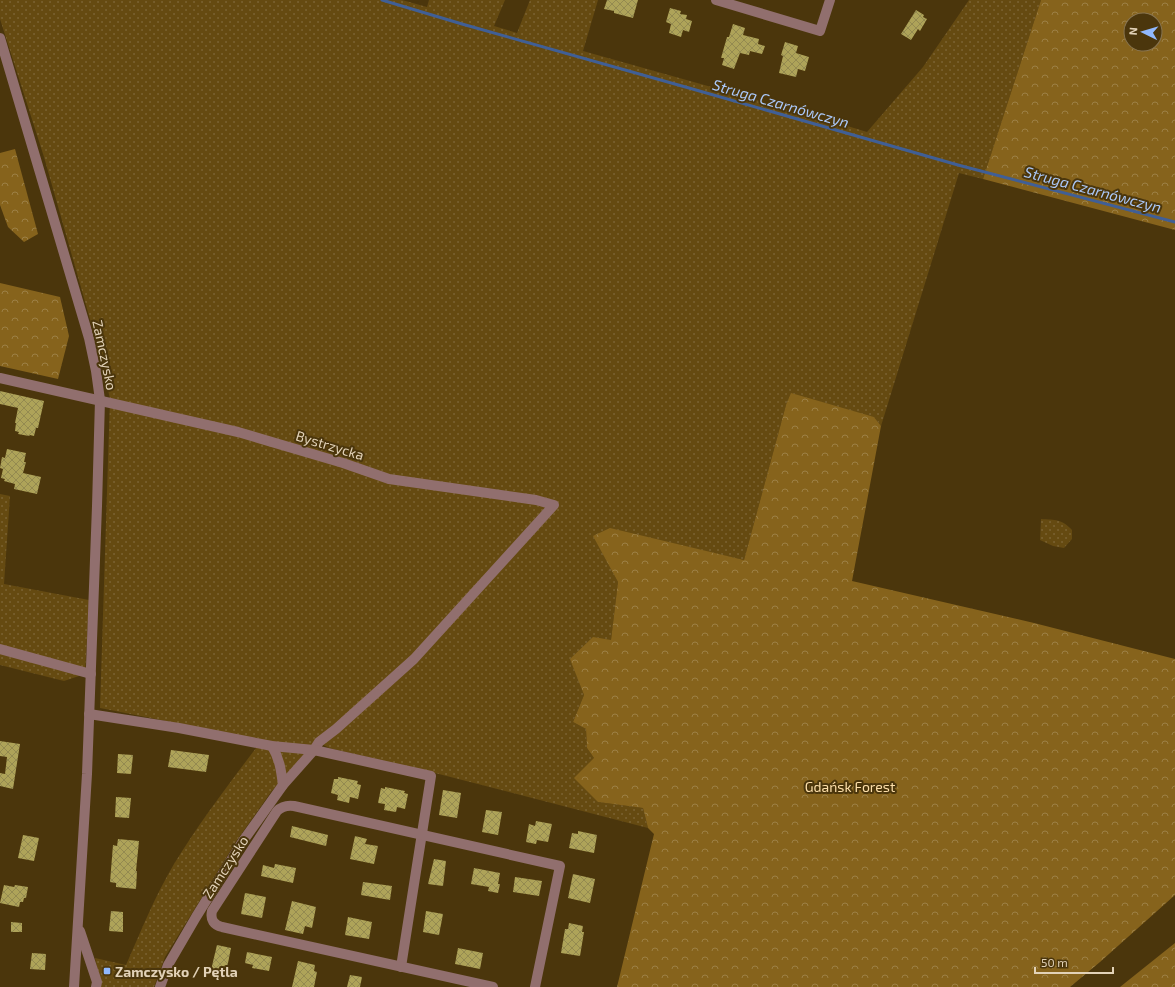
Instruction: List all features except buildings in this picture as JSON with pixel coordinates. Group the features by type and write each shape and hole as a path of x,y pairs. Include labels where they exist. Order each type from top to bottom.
{"street":[{"path":"716,0 820,31 830,0"},
{"name":"Zamczysko","path":"0,38 89,338 100,400 87,774 74,987"},
{"name":"Bystrzycka","path":"0,378 238,432 389,478 536,500 554,505 414,659 336,729 319,742 314,750"},
{"path":"0,649 91,674"},
{"path":"89,714 179,728 272,746 314,750 431,776 401,967"},
{"path":"272,746 278,756 281,766 283,785"},
{"path":"160,987 168,965 243,841 283,785 314,750"},
{"name":"Zamczysko","path":"493,987 217,926 213,922 212,914 214,908 277,811 283,807 294,806 560,866 535,987"},
{"path":"78,925 97,982 96,987"}],"shaded area":[{"path":"0,0 402,0 427,7 429,0 505,0 494,26 517,33 530,0 598,0 583,51 867,132 923,67 969,0 1041,0 983,179 959,173 881,426 874,417 786,405 744,560 690,548 594,536 618,582 611,640 571,659 584,695 573,722 586,729 587,748 594,758 598,802 643,808 648,828 435,773 329,748 316,741 271,792 237,840 165,957 154,987 97,987 98,971 95,958 126,965 154,901 174,864 228,785 262,740 100,708 110,399 101,358 44,157 0,19"},
{"path":"0,494 10,496 4,584 89,600 85,674 64,681 0,665"},
{"path":"1041,519 1061,522 1072,530 1072,539 1064,548 1053,546 1040,540"}],"green space":[{"path":"1041,0 1175,0 1175,230 983,179"},
{"path":"15,149 38,234 24,242 8,227 0,205 0,153"},
{"path":"0,283 60,297 69,336 58,379 0,366"},
{"name":"Gdańsk Forest","path":"791,393 874,417 881,426 852,581 1034,623 1175,659 1175,895 1070,987 617,987 654,834 648,828 643,808 598,802 574,778 594,758 587,748 586,729 573,722 584,695 570,659 593,637 611,640 618,582 593,536 610,528 744,560 786,405"},
{"path":"1175,943 1175,987 1120,987"}],"waterway":[{"name":"Struga Czarnówczyn","path":"382,0 958,165 1175,222"}],"place":[{"name":"Zamczysko / Pętla","path":"107,971"}]}
